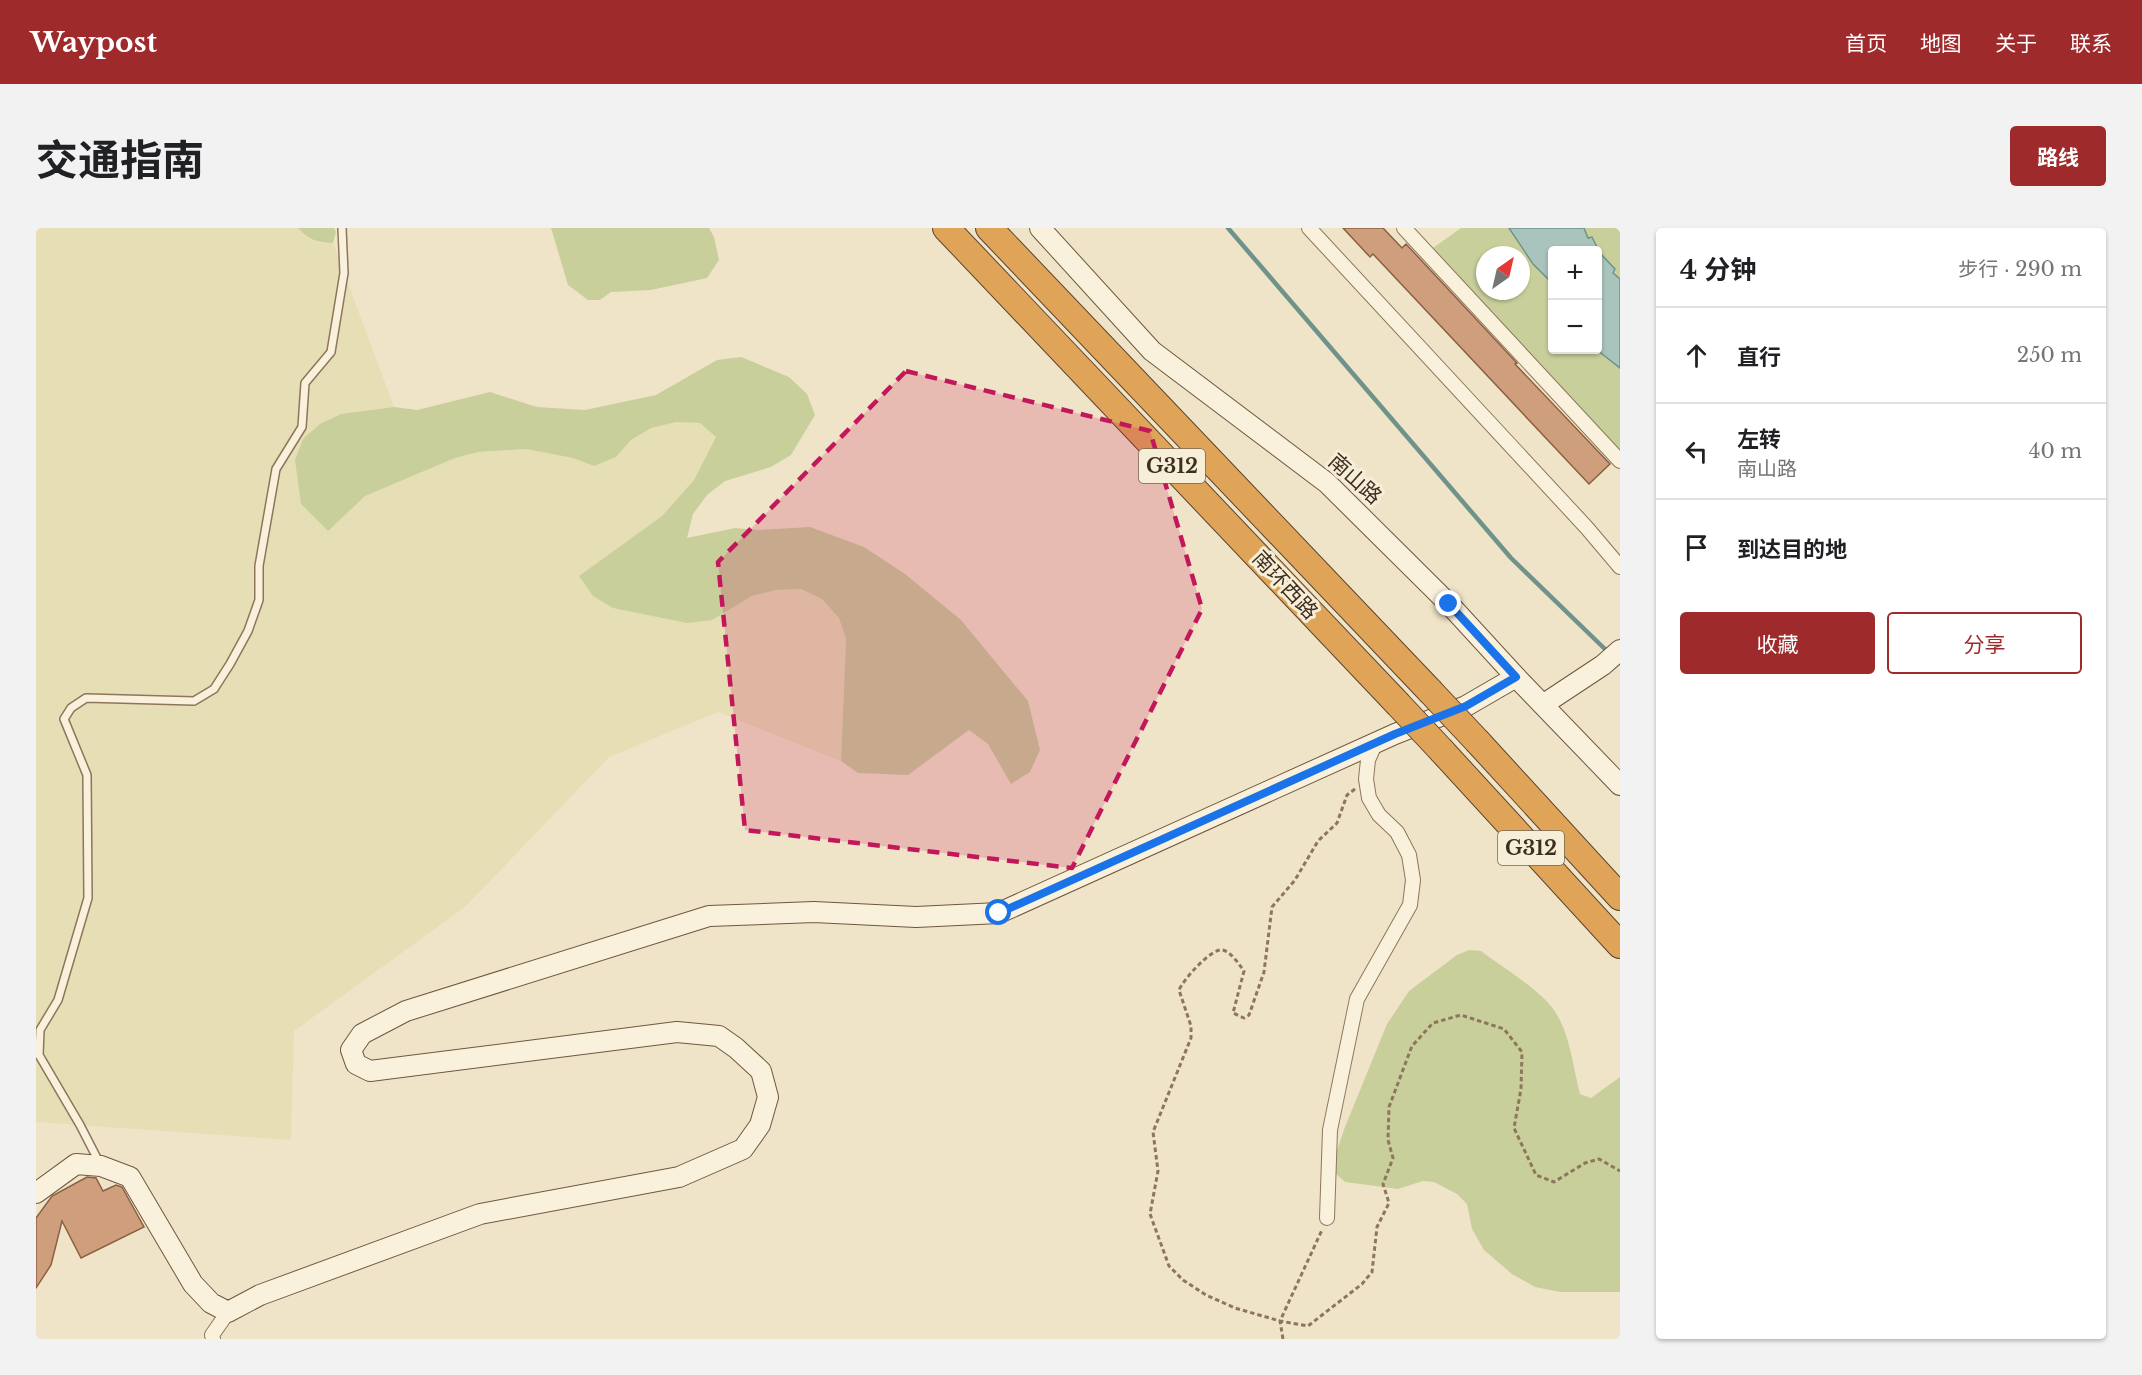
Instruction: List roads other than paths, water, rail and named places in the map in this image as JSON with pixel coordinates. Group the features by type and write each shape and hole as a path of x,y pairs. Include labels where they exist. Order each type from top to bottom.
{"highway":[{"name":"南环西路","path":"946,228 1397,703 1620,945"},
{"name":"南环西路","path":"989,228 1430,691 1620,897"}],"street":[{"name":"南山路","path":"1040,228 1152,351 1327,483 1449,604 1620,785"},
{"path":"1308,228 1579,519 1620,567"},
{"path":"1404,228 1620,461"},
{"path":"1544,704 1603,665 1620,650"},
{"path":"210,1338 228,1312 260,1295 480,1214 679,1177 743,1149 760,1125 768,1097 761,1071 736,1048 719,1036 677,1032 394,1069 370,1071 356,1064 351,1050 363,1034 406,1011 709,916 814,912 916,917 999,913 1376,742 1466,706 1516,677"},
{"path":"1327,1218 1330,1130 1357,999 1410,905 1413,880 1409,855 1397,832 1379,815 1369,798 1366,779 1368,760 1376,742"},
{"path":"36,1192 76,1164 101,1166 130,1177 193,1284 211,1303 228,1312"}],"lane":[{"path":"101,1166 39,1055 40,1030 58,1000 88,898 87,775 64,719 71,708 86,698 194,701 213,689 231,664 248,631 259,600 260,566 276,469 302,427 305,383 330,352 344,273 342,228"}],"water":[{"path":"1509,228 1584,228 1588,238 1592,237 1596,246 1548,246 1548,279 1530,260 1530,246 1521,246"},
{"path":"1602,255 1615,269 1613,273 1620,279 1620,368 1602,354"}],"waterway":[{"path":"1228,228 1511,558 1608,652"}]}
